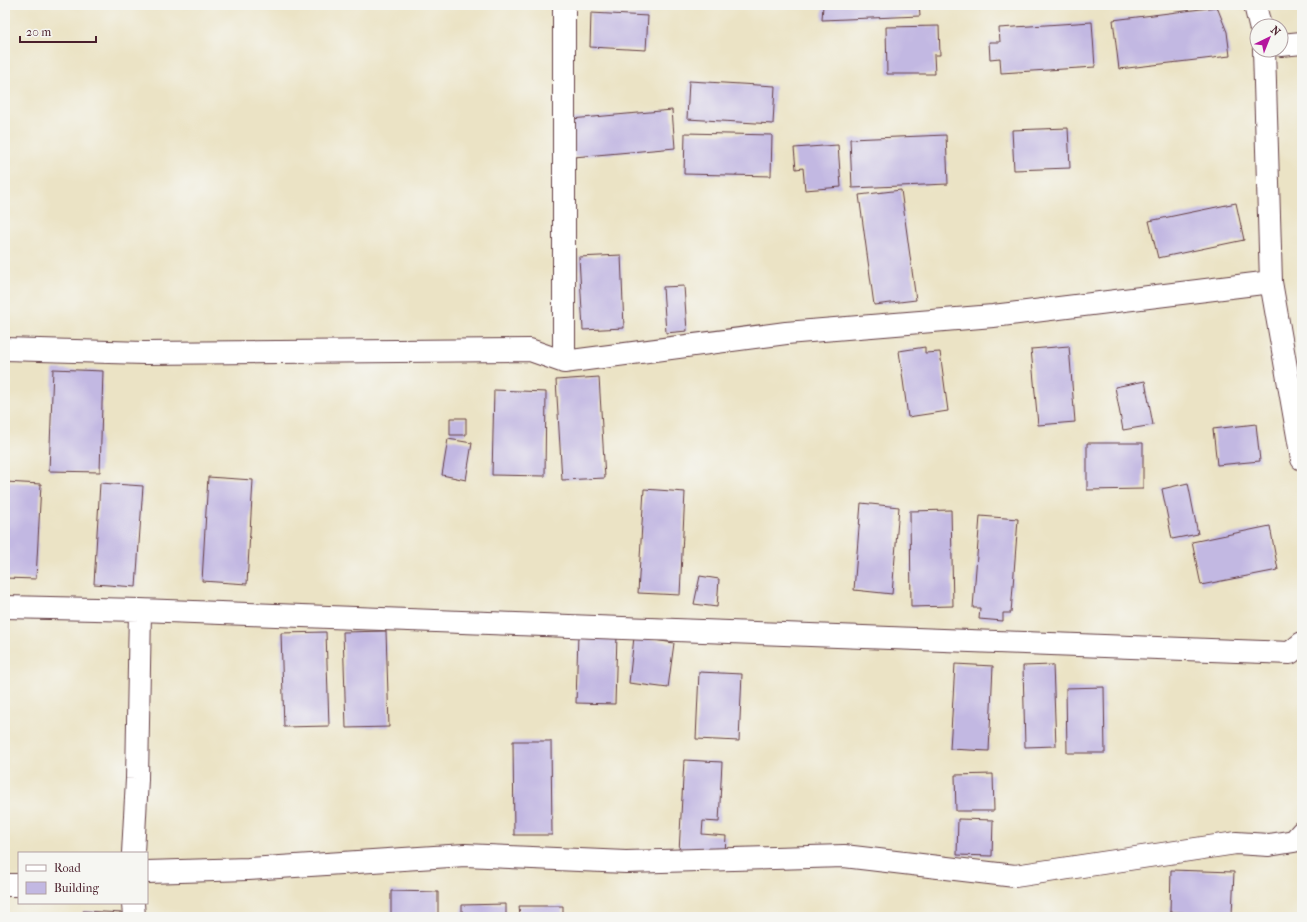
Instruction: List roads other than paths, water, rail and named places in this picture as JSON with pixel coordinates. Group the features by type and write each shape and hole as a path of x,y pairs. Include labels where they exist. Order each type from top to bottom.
{"street":[{"path":"564,5 564,362"},
{"path":"1255,5 1258,18"},
{"path":"1289,44 1302,43"},
{"path":"1264,58 1271,282 1302,459"},
{"path":"5,349 144,353 530,350 564,362 786,333 993,316 1271,282"},
{"path":"5,607 140,610 1290,653 1302,642"},
{"path":"133,852 137,779 140,610"},
{"path":"148,872 248,870 465,855 626,862 844,856 1015,876 1236,843 1269,845 1294,841 1302,832"},
{"path":"5,885 18,885"},
{"path":"133,904 134,917"}]}
